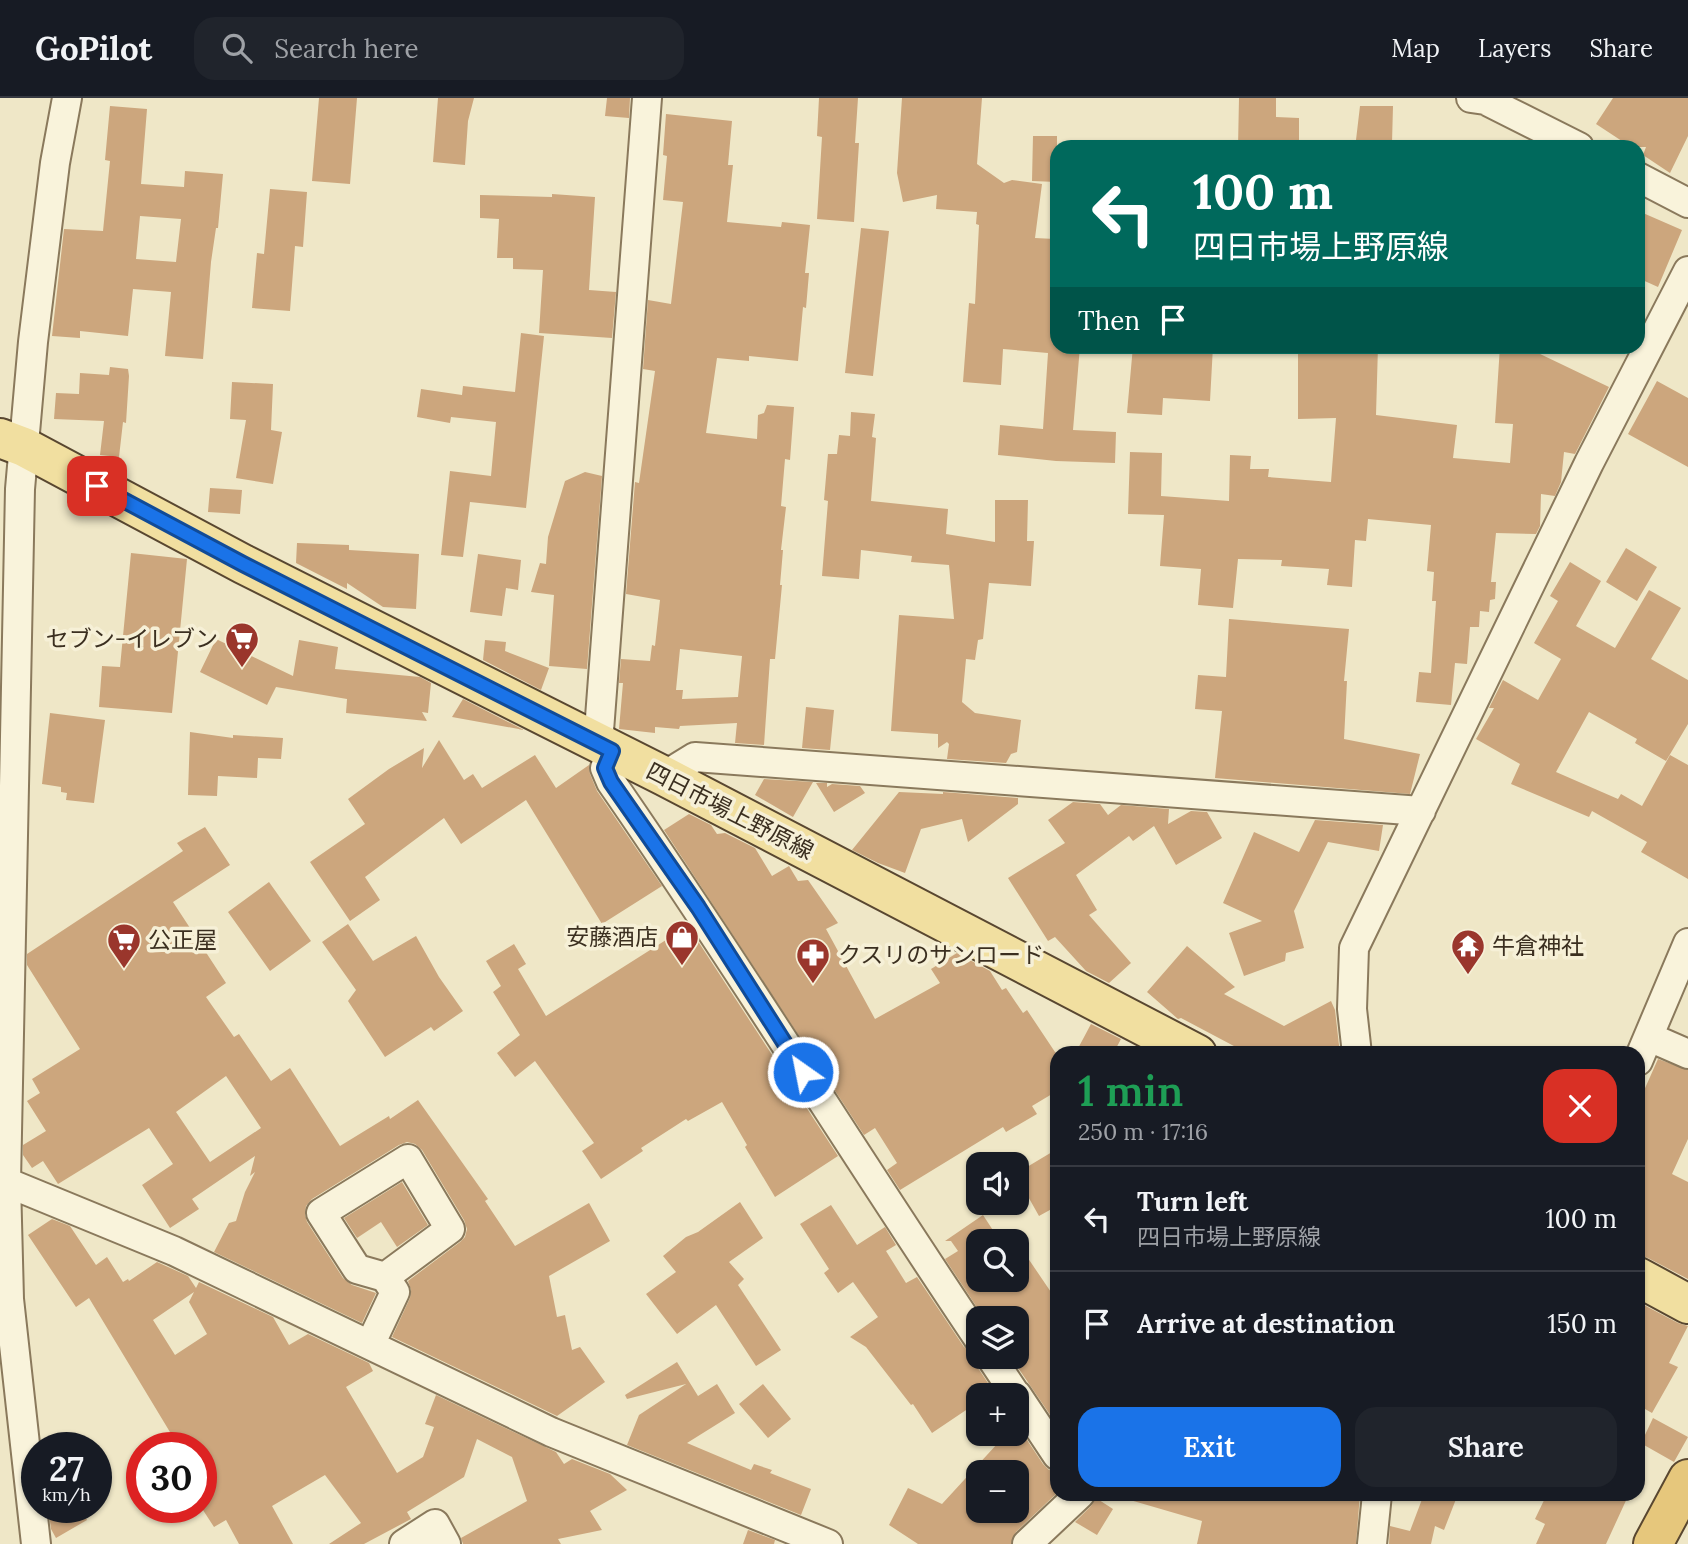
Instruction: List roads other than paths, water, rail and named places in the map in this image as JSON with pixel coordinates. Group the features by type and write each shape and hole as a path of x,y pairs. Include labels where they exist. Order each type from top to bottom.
{"highway":[{"path":"1653,1544 1688,1479"}],"main road":[{"name":"四日市場上野原線","path":"11,442 255,570 664,776 1182,1046"},
{"path":"1645,1281 1688,1304"}],"street":[{"path":"36,1544 9,1300 3,1179 7,708 20,489 11,442 33,342 55,163 67,98"},
{"path":"647,98 605,768 611,782 698,907 966,1320"},
{"path":"1471,98 1485,100 1565,140"},
{"path":"1645,181 1688,203"},
{"path":"1356,1046 1352,1009 1354,948 1589,463 1688,271"},
{"path":"664,776 695,758 1420,811"},
{"path":"1645,1047 1688,943"},
{"path":"1645,1049 1688,1054"},
{"path":"370,1345 395,1292 385,1277 357,1269 321,1213 408,1159 450,1229 385,1277"},
{"path":"3,1179 174,1251 551,1432 828,1544"},
{"path":"1029,1413 1050,1444"},
{"path":"1034,1543 1073,1501"},
{"path":"1372,1544 1376,1501"},
{"path":"404,1544 435,1524 446,1544"}],"place":[{"name":"セブン-イレブン","path":"242,669"},
{"name":"安藤酒店","path":"682,967"},
{"name":"公正屋","path":"124,970"},
{"name":"牛倉神社","path":"1468,976"},
{"name":"クスリのサンロード","path":"813,985"}]}
